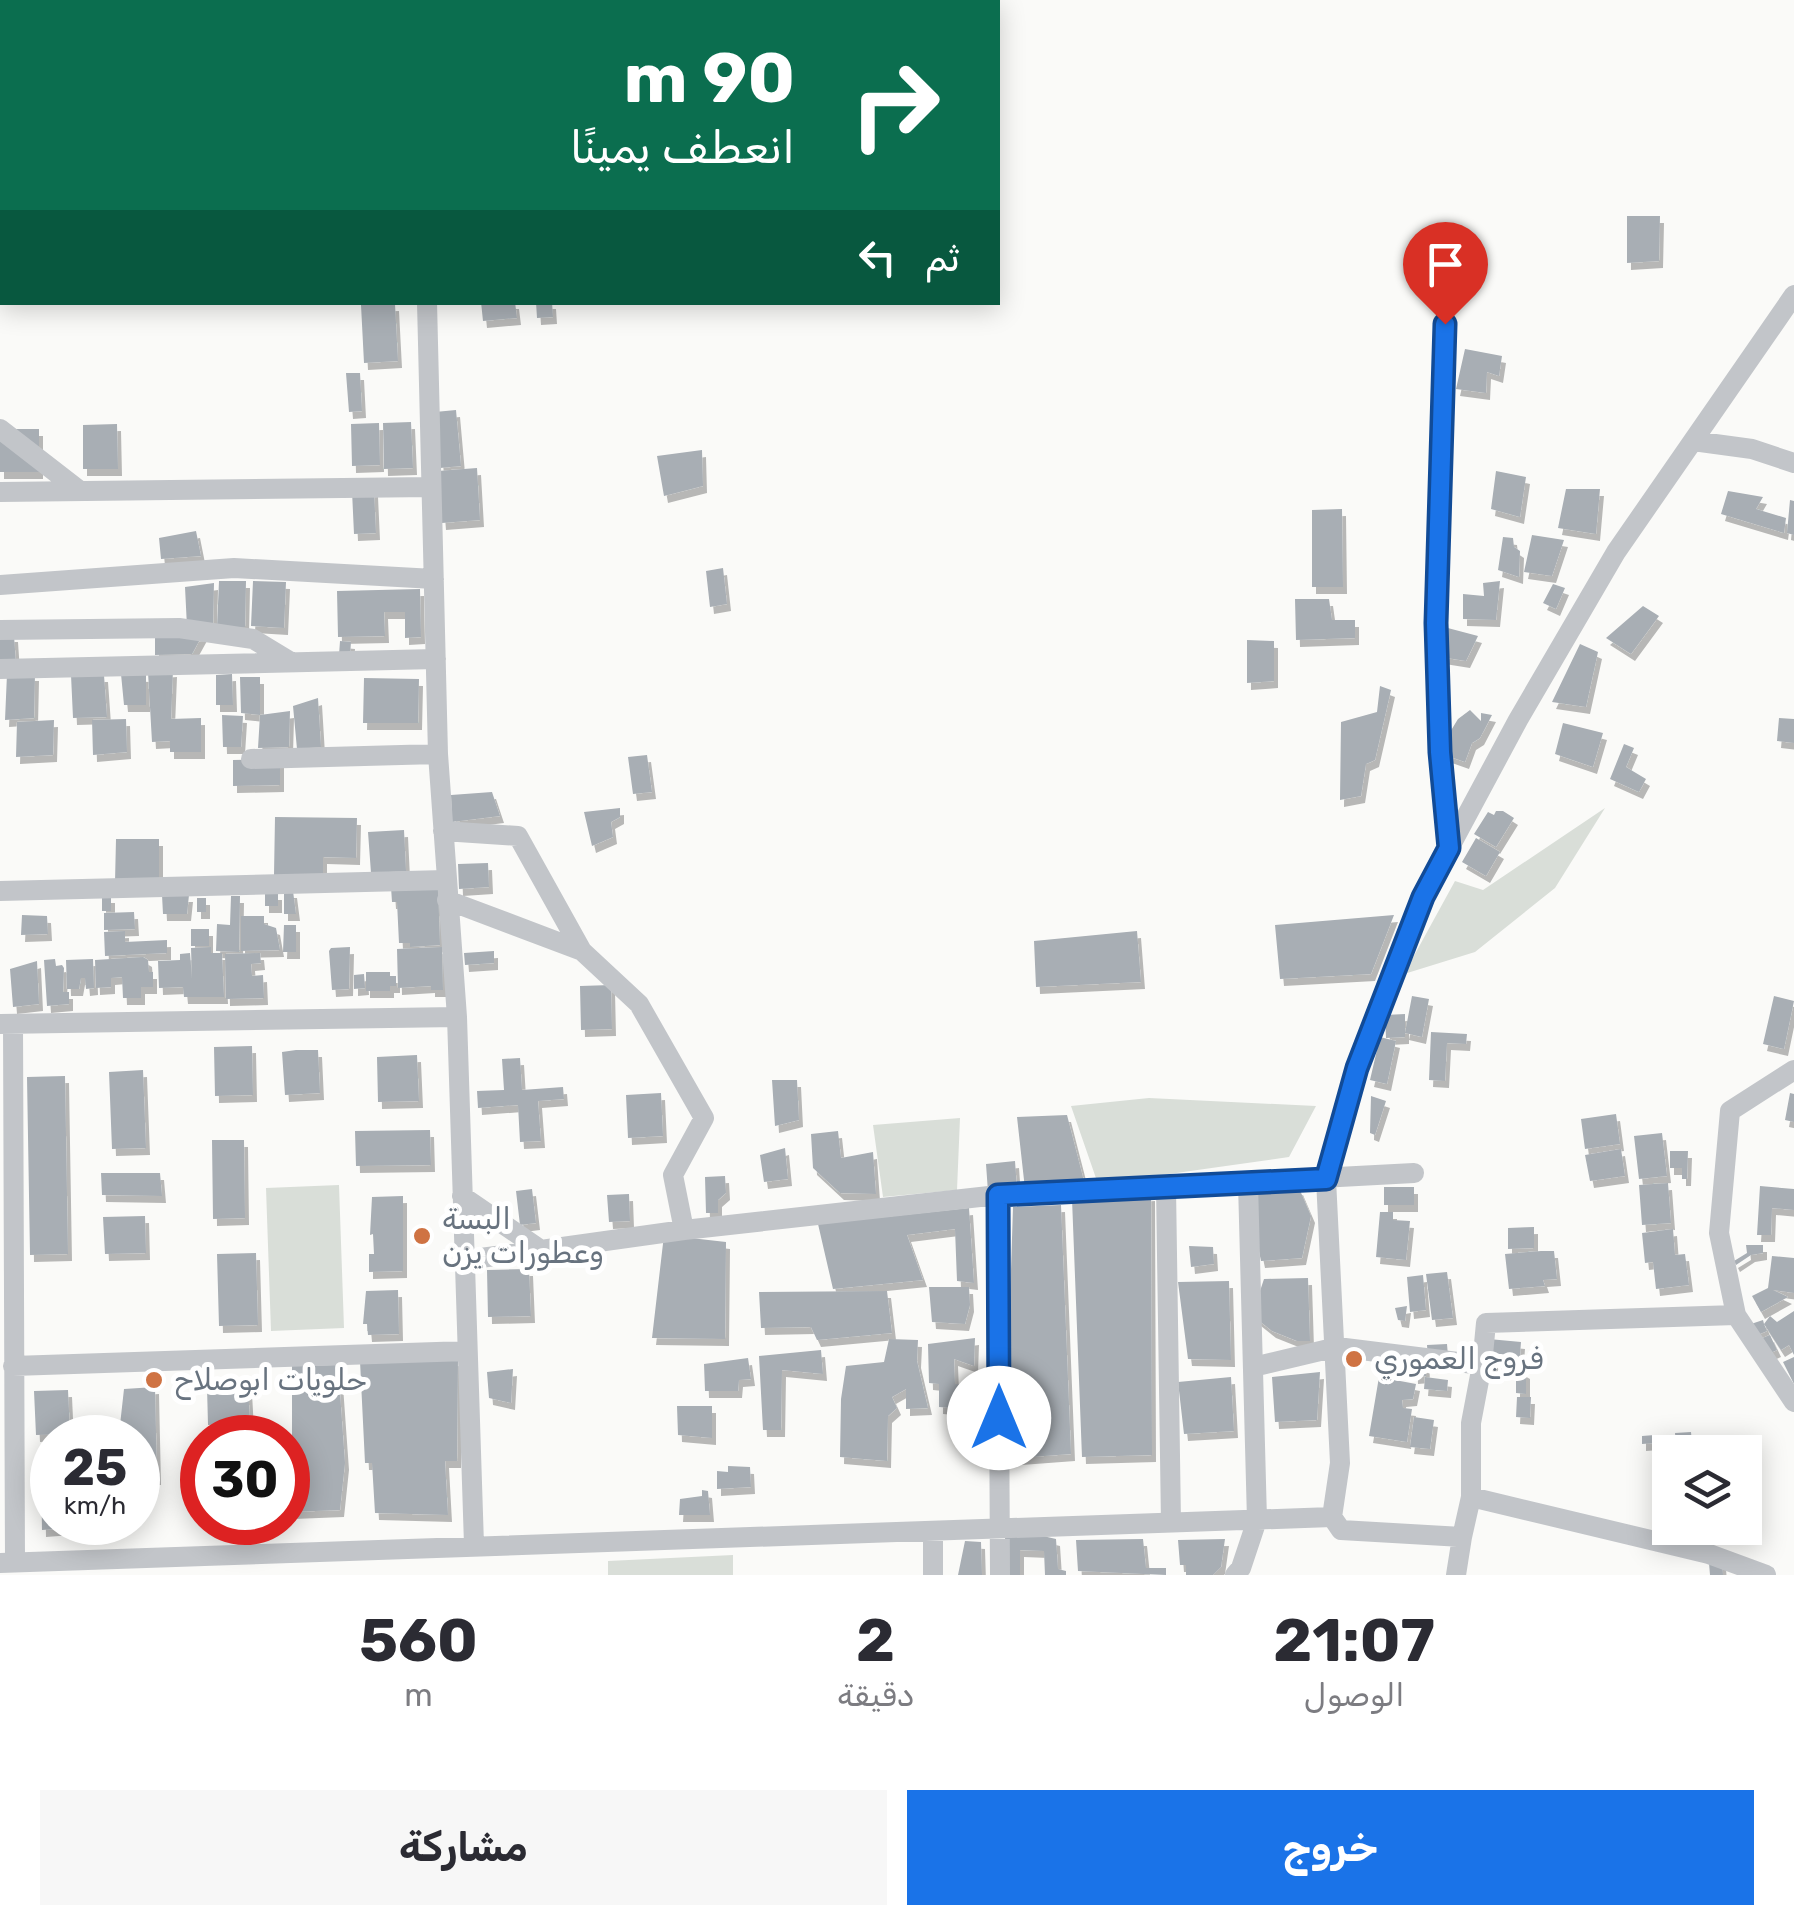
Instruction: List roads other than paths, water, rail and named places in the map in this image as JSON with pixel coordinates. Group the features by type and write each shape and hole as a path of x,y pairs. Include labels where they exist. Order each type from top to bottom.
{"street":[{"path":"1462,1537 1341,1530 1332,1517 1340,1464 1326,1179 1357,1068 1423,897 1518,720 1616,552 1794,295"},
{"path":"426,305 438,754 457,1017 474,1545"},
{"path":"1445,324 1436,623 1440,752 1449,848"},
{"path":"0,428 80,491"},
{"path":"1693,441 1752,449 1794,463"},
{"path":"0,492 431,487"},
{"path":"0,585 234,568 434,580"},
{"path":"0,630 179,628 253,639 292,662"},
{"path":"0,669 436,659"},
{"path":"251,760 438,754"},
{"path":"443,831 518,836 582,951 639,1004 704,1118 673,1175 684,1230"},
{"path":"0,892 447,890 582,951"},
{"path":"457,1017 6,1024 13,1366 7,1562 1332,1517"},
{"path":"1794,1070 1730,1111 1719,1233 1736,1315 1794,1402"},
{"path":"465,1260 684,1230 998,1195 1414,1172"},
{"path":"1235,1575 1258,1520 1248,1183"},
{"path":"1166,1186 1171,1523"},
{"path":"998,1195 1000,1575"},
{"path":"462,1196 541,1250"},
{"path":"1456,1575 1471,1497 1471,1423 1486,1323 1736,1315"},
{"path":"1253,1366 1337,1348 1482,1365"},
{"path":"13,1366 467,1351"},
{"path":"1471,1497 1709,1554 1766,1575"},
{"path":"933,1532 933,1575"}],"place":[{"name":"البسة وعطورات يزن","path":"422,1236"},
{"name":"فروج العموري","path":"1354,1359"},
{"name":"حلويات ابوصلاح","path":"154,1380"}]}
